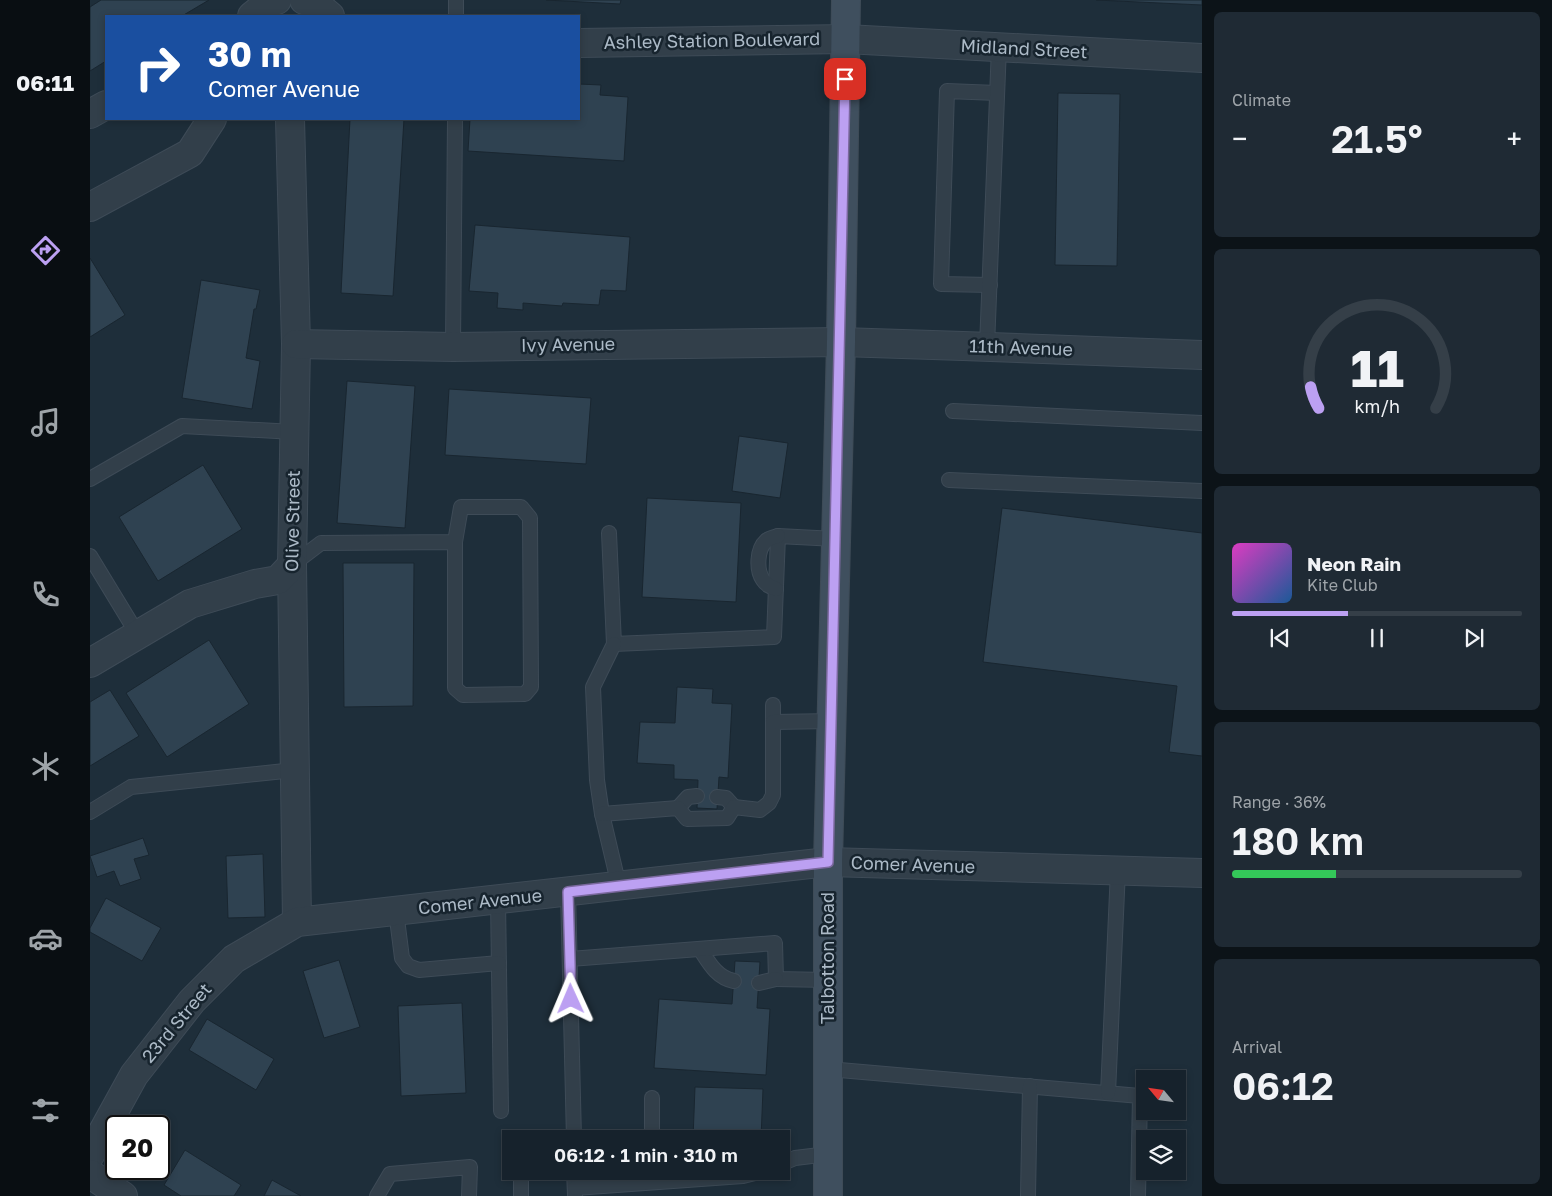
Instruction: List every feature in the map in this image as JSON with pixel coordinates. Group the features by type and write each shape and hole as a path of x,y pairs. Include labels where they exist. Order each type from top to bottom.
{"main road":[{"name":"Talbotton Road","path":"828,1196 828,862 841,342 846,0"}],"street":[{"path":"304,0 316,4 329,15"},
{"name":"Ashley Station Boulevard","path":"580,42 846,39"},
{"name":"Midland Street","path":"846,39 1202,58"},
{"path":"90,114 105,106"},
{"path":"90,207 190,153 211,120"},
{"name":"Olive Street","path":"290,120 296,344 292,566 297,922"},
{"name":"11th Avenue","path":"841,342 1202,355"},
{"name":"Ivy Avenue","path":"296,344 453,347 841,342"},
{"path":"90,663 190,604 255,584 278,580 292,566"},
{"name":"Comer Avenue","path":"297,922 828,862 1202,873"},
{"name":"23rd Street","path":"90,1155 134,1075 192,1001 234,959 297,922"},
{"path":"90,1174 123,1196"}],"lane":[{"path":"456,0 456,15"},
{"path":"987,346 990,285 986,241 986,205 997,93 999,47"},
{"path":"990,285 941,284 948,240 947,91 997,93"},
{"path":"453,347 455,120"},
{"path":"953,411 1202,423"},
{"path":"90,479 182,426 294,432"},
{"path":"949,480 1202,491"},
{"path":"461,507 521,507 530,518 531,686 525,694 462,694 455,688 455,542 461,507"},
{"path":"608,533 614,644 593,687 598,780 602,814 619,886"},
{"path":"614,644 774,637 778,536 836,539"},
{"path":"292,566 321,543 455,542"},
{"path":"90,556 138,635"},
{"path":"717,797 726,798 734,807 760,810 769,803 773,795 773,705"},
{"path":"773,722 832,721"},
{"path":"90,812 132,787 294,770"},
{"path":"602,814 678,808 688,797 697,796"},
{"path":"678,808 687,819 715,819 727,818 734,807"},
{"path":"1108,1093 1118,870"},
{"path":"568,892 574,1130"},
{"path":"498,900 501,1111"},
{"path":"396,911 402,958 408,966 419,970 499,963"},
{"path":"570,959 775,943 776,979"},
{"path":"700,949 714,970 727,980 734,981"},
{"path":"759,982 776,979 828,980"},
{"path":"828,1069 1140,1096 1138,1196"},
{"path":"1028,1196 1030,1086"},
{"path":"652,1098 652,1130"},
{"path":"790,1160 828,1154"},
{"path":"377,1196 390,1174 470,1167 469,1196"},
{"path":"521,1180 521,1196"},
{"path":"575,1192 637,1180"}],"building":[{"path":"101,0 209,0 184,15 105,15 105,62 90,71 90,7"},
{"path":"546,0 621,0 620,4"},
{"path":"1096,0 1202,0 1202,5"},
{"path":"580,84 601,85 600,95 628,97 624,161 468,151 470,120 580,120"},
{"path":"1058,93 1120,94 1117,266 1055,265"},
{"path":"350,120 404,120 393,296 341,293"},
{"path":"475,225 630,237 626,291 601,290 599,305 563,303 562,306 523,303 523,310 497,308 498,293 469,291"},
{"path":"90,258 125,315 90,337"},
{"path":"201,280 260,290 256,309 254,309 246,358 260,361 252,409 182,398"},
{"path":"347,381 415,386 405,528 337,523"},
{"path":"449,389 591,398 586,464 445,455"},
{"path":"739,436 788,443 780,498 732,491"},
{"path":"203,465 242,529 158,581 119,517"},
{"path":"647,498 741,503 736,602 642,597"},
{"path":"1002,508 1202,533 1202,756 1169,752 1177,686 983,662"},
{"path":"343,563 414,563 413,706 344,707"},
{"path":"209,640 249,704 167,757 126,693"},
{"path":"677,687 713,689 712,703 732,704 728,778 719,777 717,809 697,808 698,780 674,779 674,765 637,763 640,722 675,723"},
{"path":"110,690 139,736 90,766 90,702"},
{"path":"143,838 149,855 134,859 141,879 120,886 114,871 97,877 90,856"},
{"path":"263,854 265,917 228,918 226,856"},
{"path":"106,898 161,928 142,961 90,932 90,928"},
{"path":"339,960 360,1027 324,1038 303,971"},
{"path":"735,961 760,962 757,1008 770,1009 766,1075 654,1068 659,999 732,1004"},
{"path":"462,1003 466,1093 401,1096 398,1006"},
{"path":"207,1019 274,1059 256,1090 189,1050"},
{"path":"695,1087 763,1089 761,1130 693,1130"},
{"path":"185,1150 241,1185 234,1196 181,1196 164,1185 167,1180 170,1180 170,1175"},
{"path":"272,1180 301,1196 264,1196"}],"route":[{"path":"571,999 568,892 828,862 841,342 845,79"}]}
